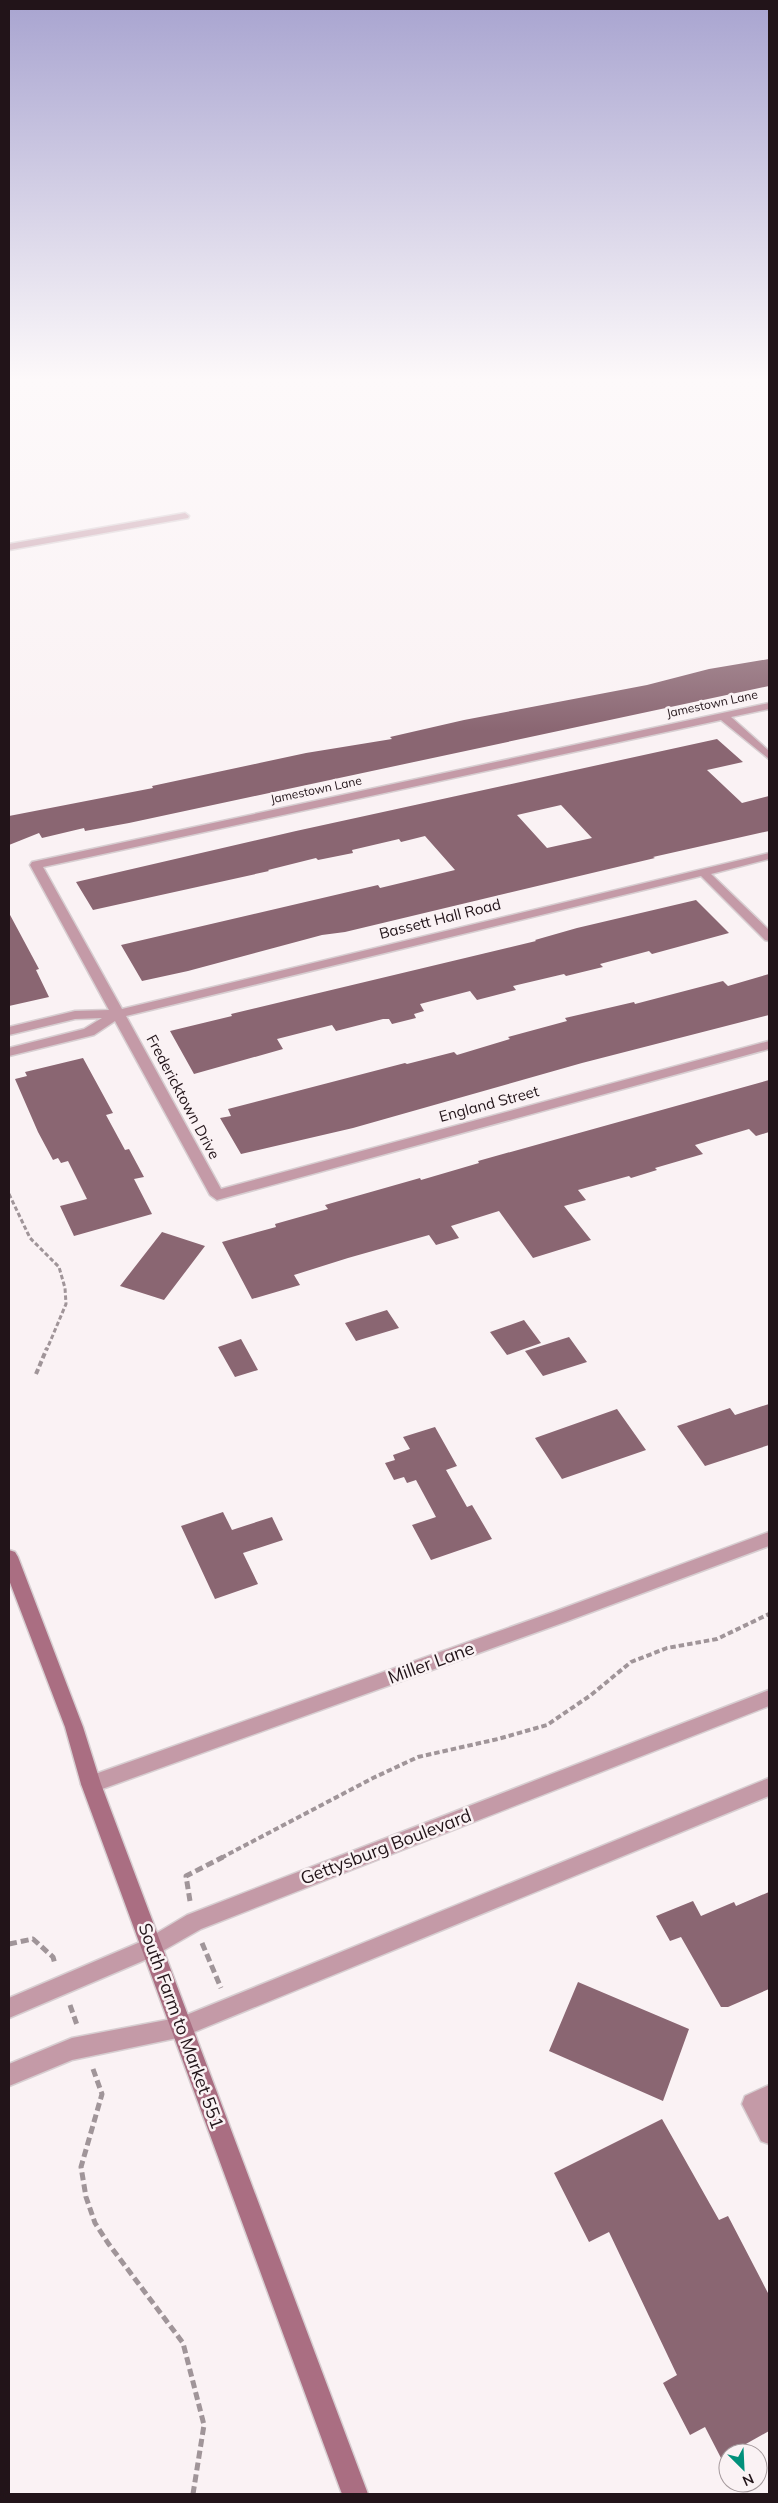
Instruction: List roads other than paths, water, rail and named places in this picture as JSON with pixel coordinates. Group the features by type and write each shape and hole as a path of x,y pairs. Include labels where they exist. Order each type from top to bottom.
{"main road":[{"name":"South Farm to Market 551","path":"9,1557 74,1727 92,1784 355,2494"}],"street":[{"path":"9,547 185,516"},
{"name":"Jamestown Lane","path":"119,1014 36,865 769,706"},
{"path":"723,716 769,756"},
{"name":"Bassett Hall Road","path":"9,1031 75,1015 119,1014 769,856"},
{"path":"703,872 769,937"},
{"name":"Bassett Hall Road","path":"9,1052 89,1032 119,1014"},
{"name":"Fredericktown Drive","path":"119,1014 217,1195"},
{"name":"England Street","path":"217,1195 769,1045"},
{"name":"Miller Lane","path":"92,1784 559,1617 769,1539"},
{"name":"Gettysburg Boulevard","path":"9,2008 152,1947 194,1922 769,1698"},
{"path":"9,2075 72,2049 182,2027 769,1787"},
{"path":"761,2100 769,2133"}]}
